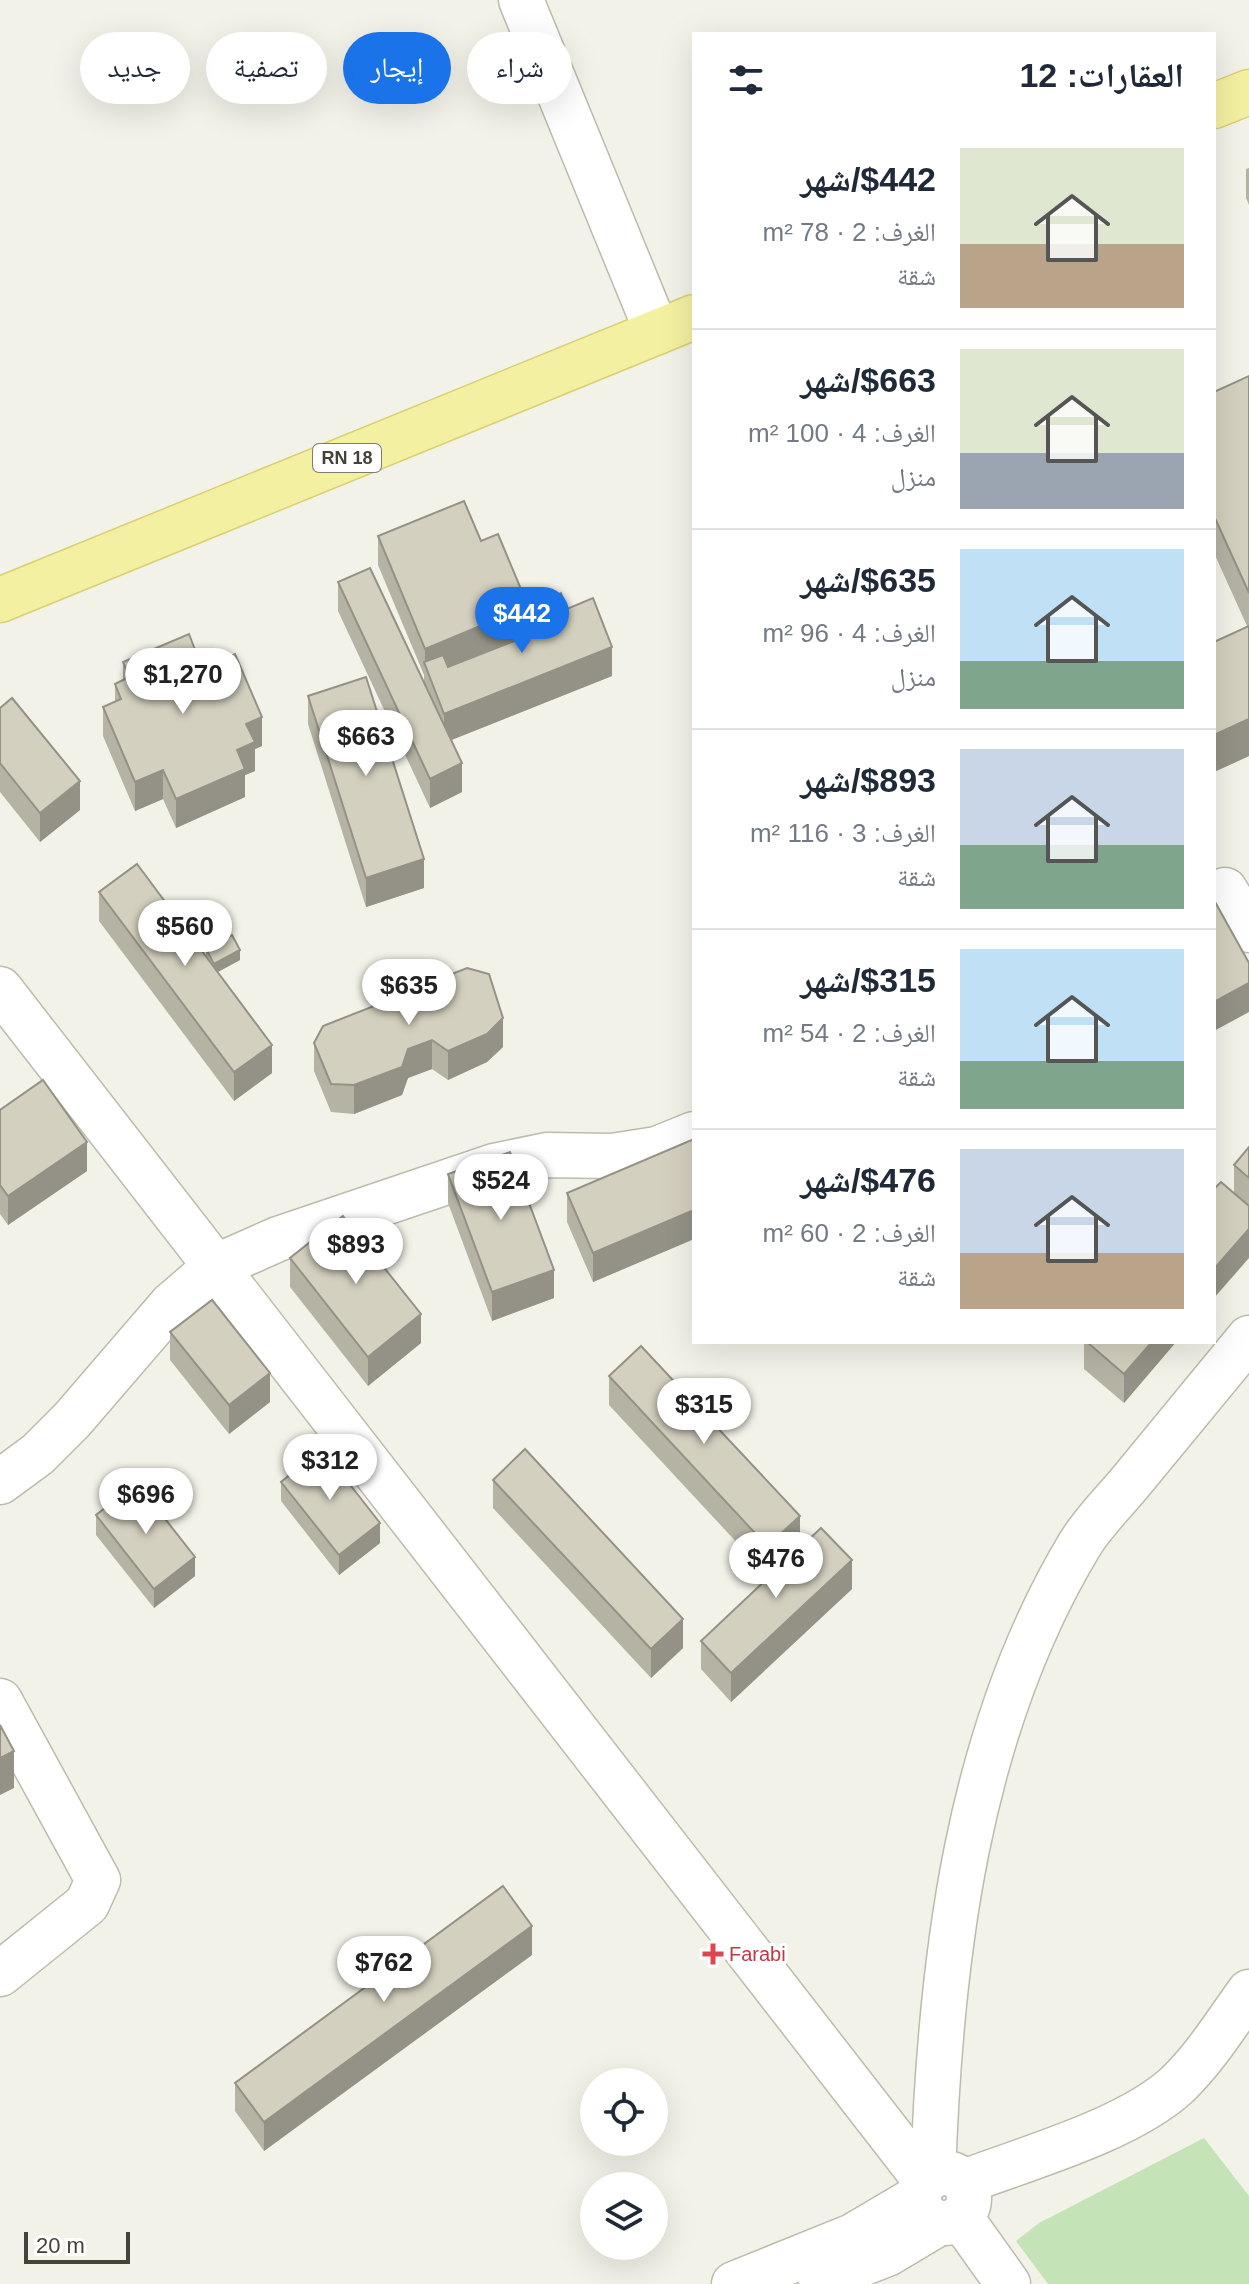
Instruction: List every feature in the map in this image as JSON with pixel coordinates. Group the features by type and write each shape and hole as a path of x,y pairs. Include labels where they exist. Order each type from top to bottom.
{"main road":[{"path":"1216,105 1249,92"},
{"name":"RN 18","path":"0,600 676,325"}],"street":[{"path":"521,0 676,325"},
{"path":"1229,887 1249,930"},
{"path":"0,989 1008,2284"},
{"path":"0,1482 38,1454 72,1420 171,1305 215,1267 278,1239 494,1166 547,1155 612,1156 657,1149 692,1135"},
{"path":"811,2284 887,2254 940,2196 936,2088 953,1926 980,1794 1020,1658 1081,1542 1249,1338"},
{"path":"0,1701 98,1880 87,1904 0,1974"},
{"path":"734,2284 1089,2135 1142,2109 1175,2086 1210,2047 1249,1992"}],"green space":[{"path":"1204,2138 1249,2196 1249,2284 1048,2284 1016,2241 1039,2223"}],"building":[{"path":"1249,376 1249,593 1216,520 1216,391"},
{"path":"464,501 481,541 498,534 528,606 425,649 378,536"},
{"path":"370,568 462,763 430,779 338,582"},
{"path":"561,593 567,609 593,598 612,647 444,714 424,662 443,655 448,667 547,628 538,603"},
{"path":"1249,626 1249,719 1216,734 1216,641"},
{"path":"189,634 197,655 211,649 217,662 235,654 262,717 246,724 255,742 237,750 245,769 176,799 163,770 135,782 103,707 121,699 115,684 129,677 123,662"},
{"path":"366,677 424,859 366,878 308,696"},
{"path":"12,698 80,781 40,813 0,763 0,708"},
{"path":"137,864 272,1045 234,1072 99,892"},
{"path":"1216,904 1249,963 1249,983 1216,1001"},
{"path":"232,935 240,950 214,964 206,949"},
{"path":"467,968 489,974 503,1018 487,1034 448,1051 432,1040 408,1049 402,1067 354,1085 331,1084 314,1043 323,1026 379,1004 404,1006 419,987"},
{"path":"43,1080 87,1142 8,1196 0,1185 0,1110"},
{"path":"692,1140 692,1211 593,1253 567,1193"},
{"path":"1249,1147 1249,1178 1234,1165"},
{"path":"510,1152 554,1270 492,1292 448,1174"},
{"path":"1221,1182 1249,1206 1249,1229 1216,1267 1216,1187"},
{"path":"343,1216 421,1314 368,1357 290,1258"},
{"path":"212,1300 270,1373 229,1405 170,1332"},
{"path":"1089,1344 1150,1344 1124,1374"},
{"path":"641,1346 800,1516 767,1546 609,1376"},
{"path":"322,1449 380,1523 339,1555 281,1482"},
{"path":"525,1449 683,1619 651,1649 493,1480"},
{"path":"137,1483 195,1557 154,1589 96,1515"},
{"path":"821,1528 852,1560 731,1673 701,1641"},
{"path":"0,1725 14,1751 0,1758"},
{"path":"503,1886 532,1926 264,2122 235,2083"}],"place":[{"name":"Farabi","path":"713,1954"}]}
